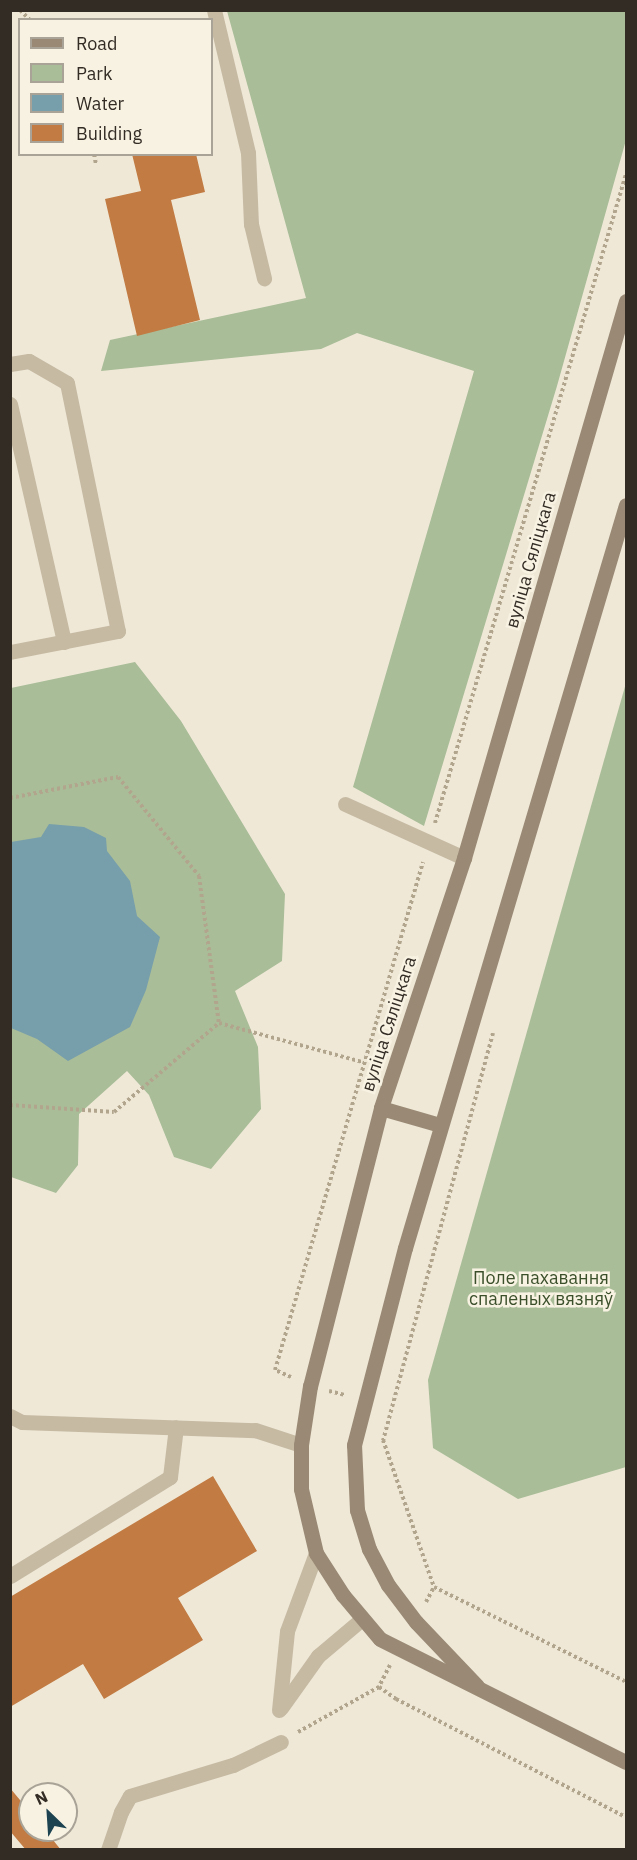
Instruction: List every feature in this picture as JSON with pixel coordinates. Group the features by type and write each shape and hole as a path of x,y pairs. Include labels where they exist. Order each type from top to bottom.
{"main road":[{"name":"вуліца Сяліцкага","path":"627,301 464,858 381,1108 310,1386 301,1446 301,1489 316,1553 362,1619 397,1650 627,1762"},
{"name":"вуліца Сяліцкага","path":"482,1691 416,1622 388,1585 369,1549 357,1509 354,1445 363,1400 440,1125 627,505"},
{"path":"381,1108 440,1125"}],"lane":[{"path":"214,10 248,153 251,224 264,278"},
{"path":"10,364 29,361 67,383 118,631 10,652"},
{"path":"10,405 64,642"},
{"path":"345,804 464,858"},
{"path":"10,1416 22,1422 255,1430 301,1446"},
{"path":"10,1576 170,1477 176,1427"},
{"path":"316,1553 286,1631 279,1710 318,1656 362,1619"},
{"path":"108,1850 121,1812 130,1796 233,1766 281,1742"}],"path":[{"path":"94,156 96,164"},
{"path":"275,1370 363,1062 627,174"},
{"path":"10,798 118,777 199,876 219,1023"},
{"path":"219,1023 363,1062"},
{"path":"10,1105 114,1112 219,1023"},
{"path":"494,1030 382,1440 434,1587 627,1682"},
{"path":"416,1622 434,1587"},
{"path":"281,1742 379,1687 397,1650"},
{"path":"379,1687 415,1710 627,1817"}],"green space":[{"path":"227,11 626,11 626,140 557,386 424,826 353,787 474,371 357,333 321,349 101,371 110,340 306,298"},
{"path":"135,662 181,721 285,894 282,961 235,991 258,1047 261,1109 211,1169 174,1157 149,1095 127,1071 79,1114 78,1165 56,1193 11,1177 11,688"},
{"name":"Поле пахавання спаленых вязняў","path":"626,683 626,1467 518,1499 433,1448 428,1380"}],"water":[{"path":"49,824 84,827 106,838 107,851 130,881 137,916 160,937 146,990 130,1027 68,1061 37,1039 11,1028 11,842 41,837"}],"building":[{"path":"132,156 196,156 205,192 171,200 200,320 137,336 105,199 141,191"},
{"path":"213,1476 257,1551 178,1598 203,1640 104,1699 83,1664 10,1707 10,1597"},
{"path":"10,1788 18,1798 18,1840 10,1831"},
{"path":"19,1842 55,1842 61,1850 26,1850"}]}
